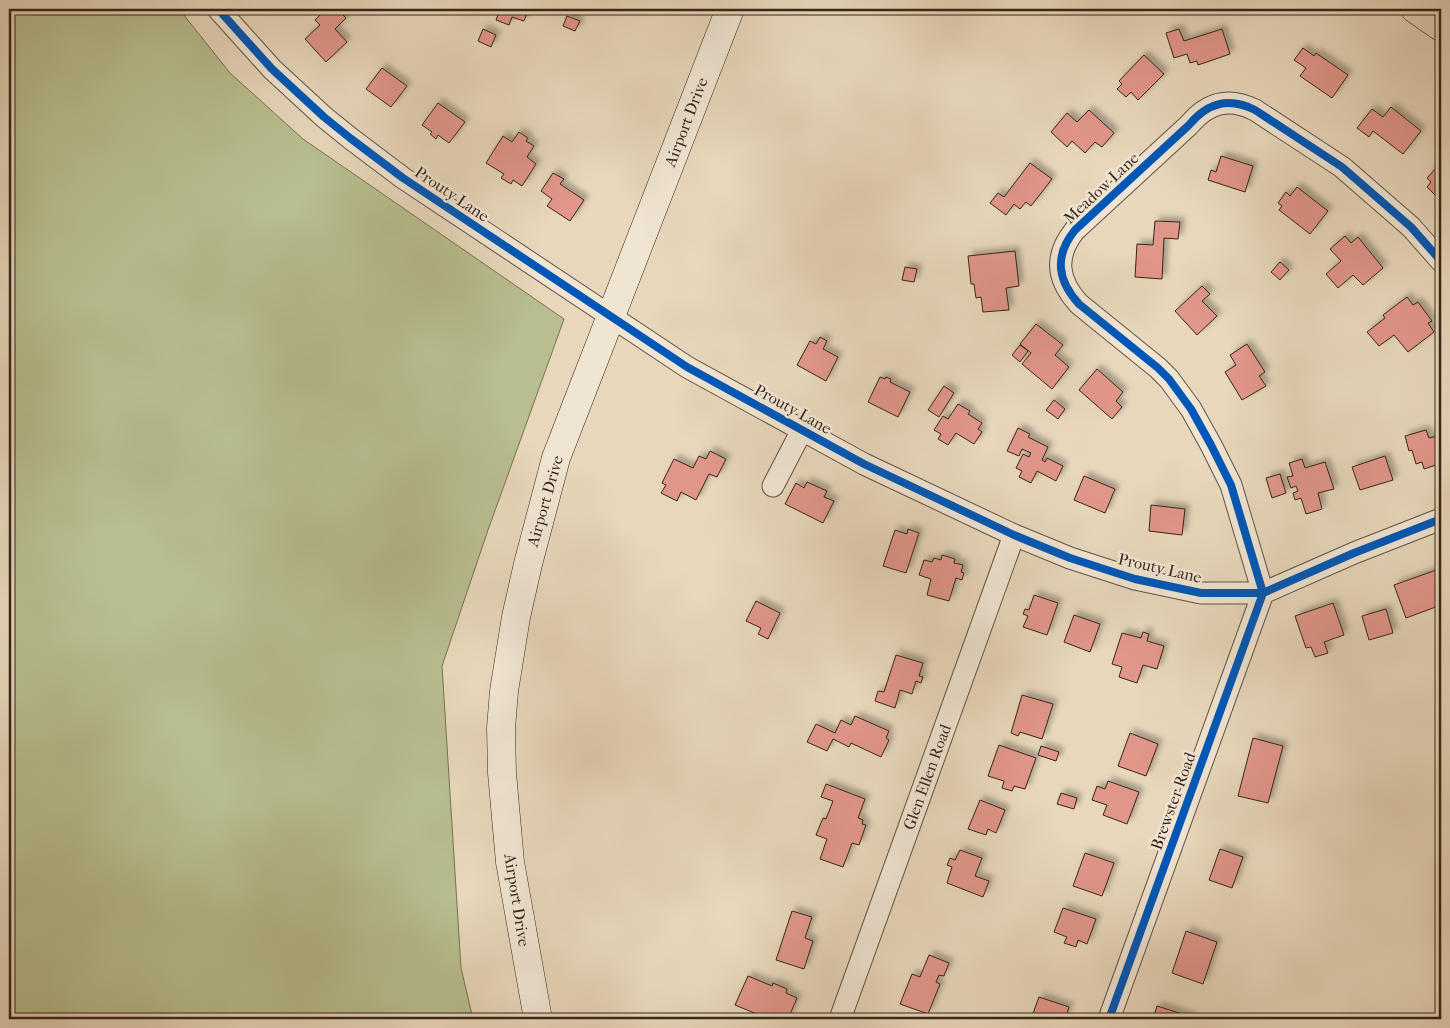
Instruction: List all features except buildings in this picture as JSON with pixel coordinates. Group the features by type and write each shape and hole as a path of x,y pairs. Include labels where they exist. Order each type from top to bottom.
{"main road":[{"name":"Airport Drive","path":"538,1019 510,862 502,773 501,728 504,691 516,617 556,458 730,9"},
{"path":"1415,9 1441,27"}],"street":[{"name":"Prouty Lane","path":"218,9 272,70 350,138 403,178 686,367 864,464 1014,535 1070,558 1135,579 1201,593 1264,593 1354,553 1441,519"},
{"name":"Meadow Lane","path":"1264,593 1231,485 1211,445 1191,410 1169,379 1147,358 1079,304 1072,296 1064,282 1061,268 1062,254 1066,242 1075,230 1201,112 1212,106 1230,103 1241,104 1255,110 1342,167 1411,227 1441,261"},
{"path":"773,486 802,430"},
{"name":"Glen Ellen Road","path":"840,1019 1014,535"},
{"name":"Brewster Road","path":"1109,1019 1264,593"}],"green space":[{"path":"9,9 179,9 230,73 303,139 564,319 488,530 442,666 461,968 473,1019 9,1019"}],"cycle path":[{"path":"218,9 272,69 350,138 403,178 687,367 864,464 1014,535 1070,558 1135,579 1201,593 1263,593 1354,553 1441,519"},
{"path":"1109,1019 1263,593 1231,485 1191,409 1169,379 1158,368 1079,304 1066,286 1063,277 1061,259 1064,249 1075,230 1196,117 1211,107 1228,103 1255,110 1342,167 1411,227 1441,261"}]}
